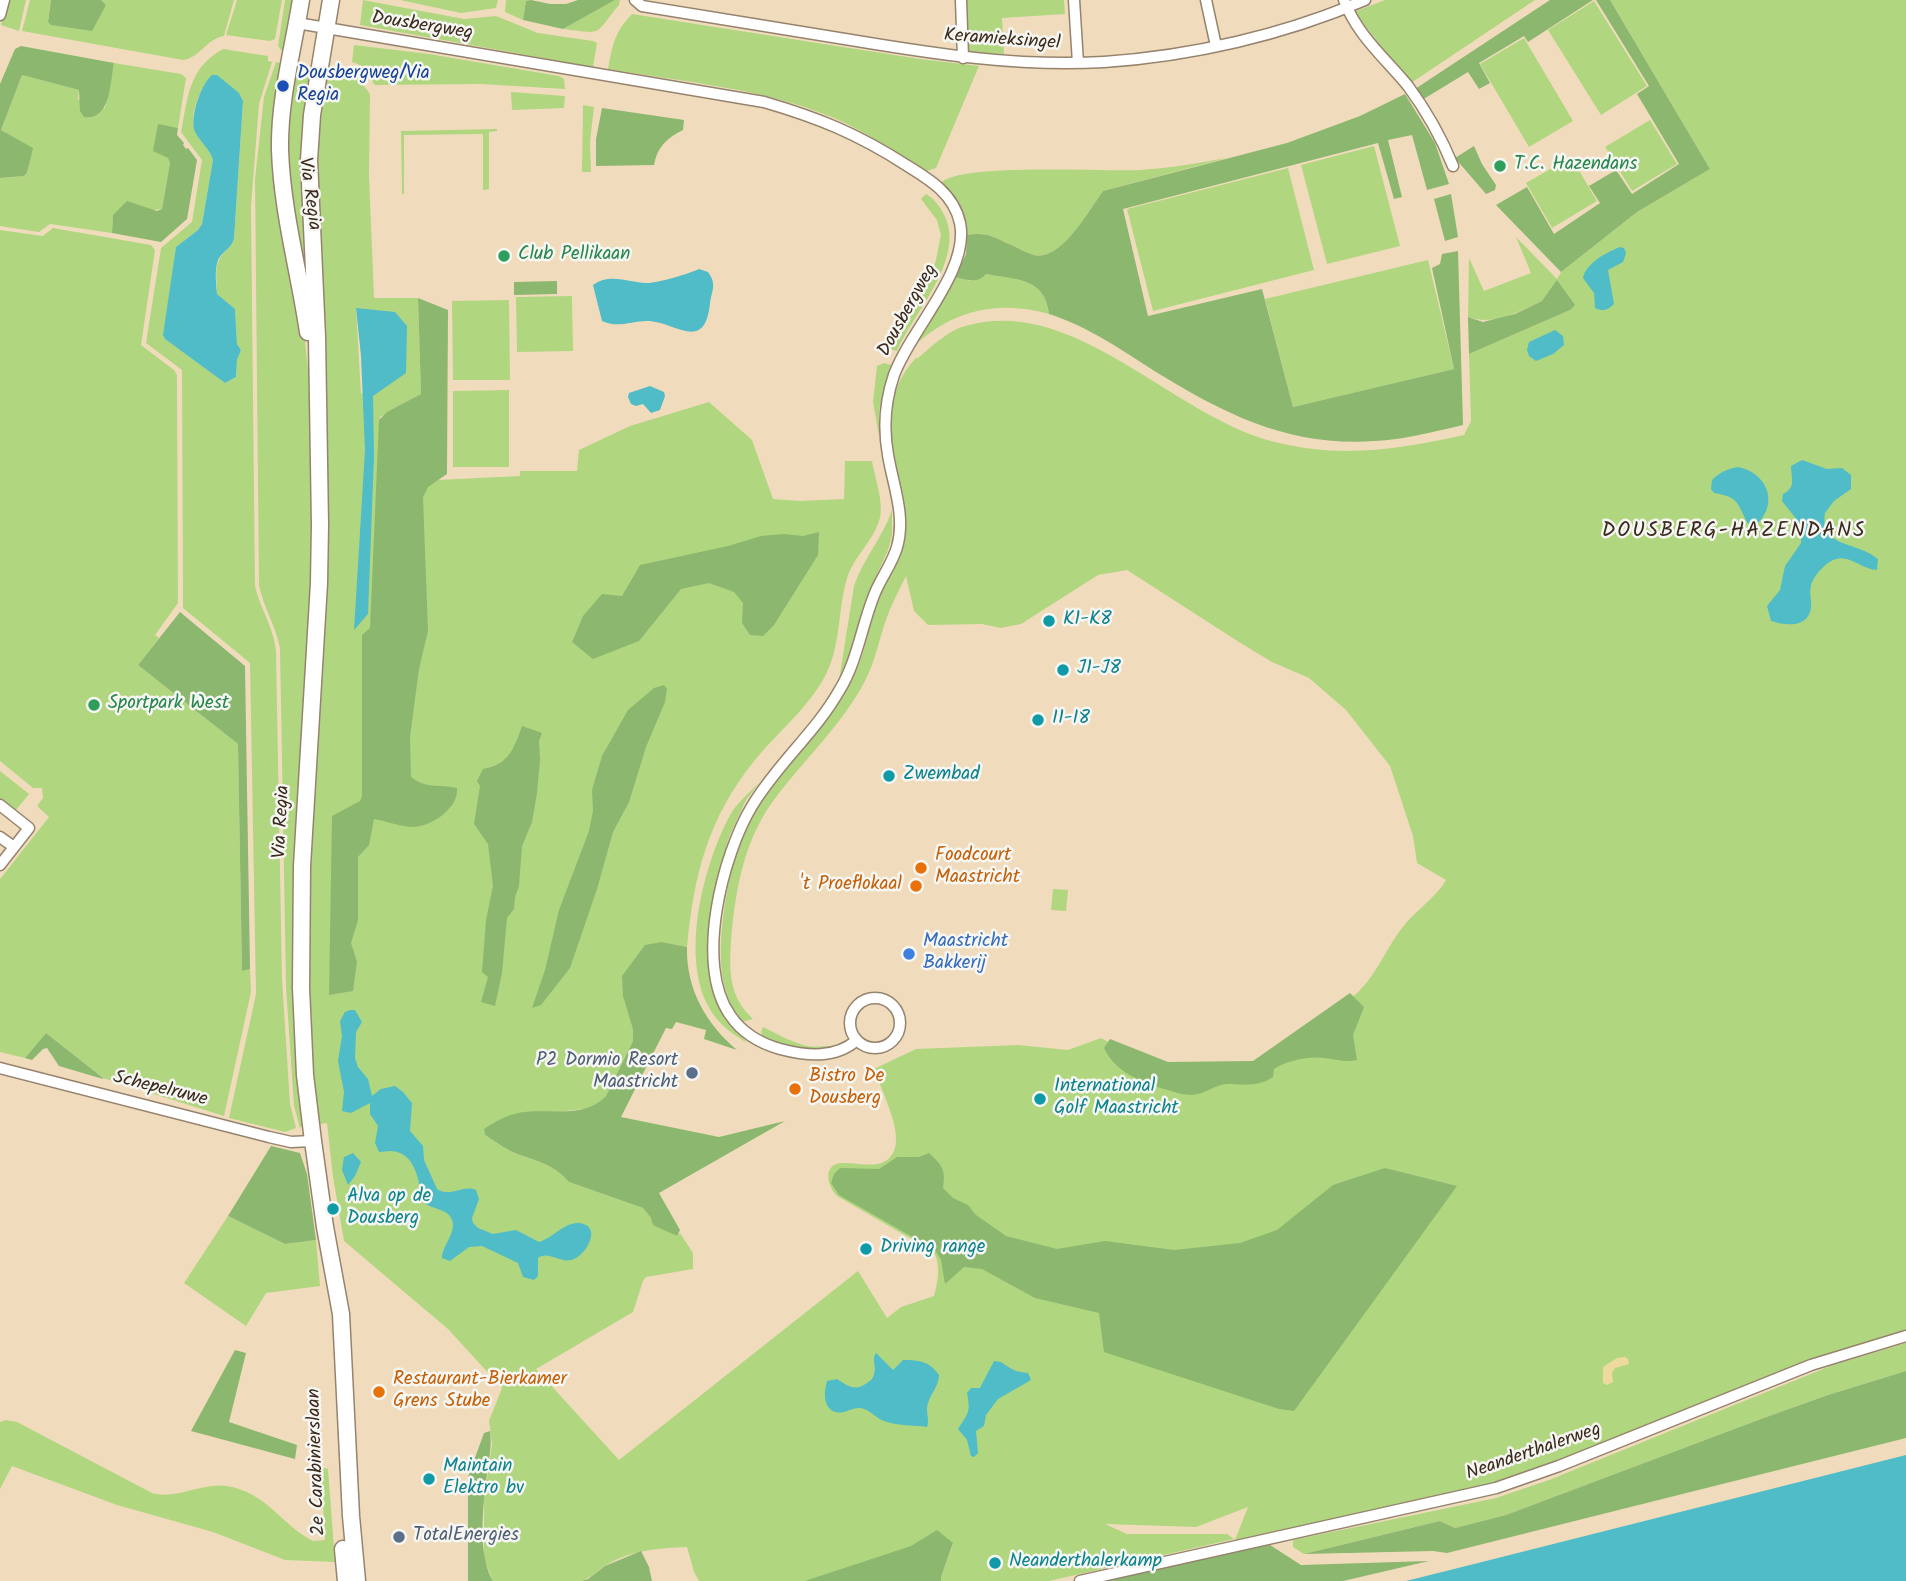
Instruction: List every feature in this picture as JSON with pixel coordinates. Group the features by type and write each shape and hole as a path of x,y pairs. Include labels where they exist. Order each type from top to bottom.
{"main road":[{"name":"Via Regia","path":"301,0 284,101 280,148 285,201 317,393"},
{"name":"Via Regia","path":"331,0 312,115 309,160 317,337 319,583 300,920 302,1030 313,1141 339,1343"},
{"name":"2e Carabinierslaan","path":"339,1343 340,1517 346,1581"},
{"name":"2e Carabinierslaan","path":"339,1343 357,1581"}],"street":[{"path":"0,15 4,0"},
{"name":"Keramieksingel","path":"635,0 642,6 963,58 1078,63 1144,58 1216,46 1290,27 1365,0"},
{"path":"961,0 963,58"},
{"path":"1073,0 1078,63"},
{"path":"1206,0 1216,46"},
{"path":"1347,8 1361,32 1409,88 1453,166"},
{"name":"Dousbergweg","path":"297,23 764,102 822,120 867,140 931,181 946,195 954,208 961,231 957,257 933,305 903,353 893,379 886,410 888,454 900,509 897,546 872,600 856,656 838,694 762,790 740,829 726,868 716,919 715,960 720,994 730,1016 748,1035 779,1048 824,1055 841,1051 857,1040"},
{"path":"0,805 29,828 0,865"},
{"path":"0,836 14,848"},
{"path":"870,999 884,1000 891,1004 899,1017 894,1039 882,1047 874,1048 857,1040 850,1025 854,1009 870,999"},
{"name":"Schepelruwe","path":"0,1068 290,1142 313,1141"},
{"name":"Neanderthalerweg","path":"1080,1581 1496,1488 1559,1466 1811,1365 1906,1336"}],"green space":[{"path":"8,0 26,0 19,31 1,25"},
{"path":"30,0 51,0 48,21 106,5 101,0 234,0 224,36 212,41 189,59 183,60 22,31"},
{"path":"51,0 101,0 106,5 92,31 51,25 48,22"},
{"path":"237,0 282,0 275,39 270,41 226,35"},
{"path":"285,0 297,0 289,51 281,50 278,46"},
{"path":"363,0 464,19 496,16 538,33 593,41 597,43 593,67 360,25"},
{"path":"400,0 498,0 496,8 461,13"},
{"path":"506,0 531,0 526,1 523,20 505,12"},
{"path":"578,0 615,0 563,29 523,20 526,1 566,4"},
{"path":"615,0 620,0 619,5 597,31 563,29"},
{"path":"966,0 1064,0 1065,14 1002,18 1004,54 969,52"},
{"path":"1385,0 1535,0 1411,83 1354,12"},
{"path":"1550,0 1593,0 1528,42 1524,36 1479,63 1490,83 1479,89 1468,72 1422,100 1415,89"},
{"path":"1596,0 1610,0 1710,169 1637,212 1561,272 1496,205 1527,187 1554,234 1600,203 1589,186 1616,170 1632,194 1679,164 1637,94 1649,86"},
{"path":"1610,0 1906,0 1906,1331 1835,1353 1493,1484 1235,1540 1248,1507 1196,1527 1105,1524 1127,1534 1227,1534 1234,1539 1049,1581 941,1581 953,1544 810,1581 699,1581 687,1547 656,1549 624,1556 581,1581 493,1581 484,1559 484,1500 492,1444 489,1421 502,1388 448,1329 344,1241 327,1123 313,1125 306,963 309,829 324,589 313,153 324,70 356,75 370,94 369,176 374,298 418,298 421,394 380,417 376,512 437,480 520,476 520,471 577,471 579,450 630,426 709,402 752,440 773,499 844,499 845,461 872,461 879,493 880,517 875,531 848,575 830,666 809,700 755,760 726,803 715,825 699,871 687,947 662,942 624,999 633,1030 633,1041 606,1096 600,1103 585,1109 564,1111 484,1129 485,1135 502,1146 553,1168 569,1182 643,1208 651,1218 676,1236 680,1233 693,1253 693,1269 646,1277 633,1312 536,1369 619,1460 858,1271 887,1318 901,1307 934,1296 938,1268 934,1252 837,1196 829,1181 829,1171 836,1164 879,1163 886,1161 895,1148 893,1119 874,1069 916,1049 1018,1045 1068,1050 1101,1038 1155,1067 1259,1070 1364,986 1406,923 1446,880 1417,863 1413,836 1390,766 1346,710 1309,678 1272,662 1127,570 1098,575 1021,624 1001,628 982,624 928,625 914,611 906,576 888,614 865,681 833,729 771,804 761,819 747,852 735,905 730,952 735,993 753,1019 741,1022 729,1000 721,964 722,927 734,861 745,830 760,801 828,716 852,679 861,659 878,598 895,566 899,547 889,458 890,414 904,374 917,357 958,328 1006,321 1046,327 1085,342 1237,429 1275,442 1347,451 1393,448 1464,435 1471,421 1469,354 1570,310 1542,301 1497,319 1468,317 1469,258 1484,291 1531,273 1516,237 1557,279 1561,272 1637,212 1710,169","holes":["356,308 406,373 361,394"]},
{"path":"1594,1 1647,86 1601,115 1548,30"},
{"path":"632,14 979,66 936,168 927,171 858,130 807,108 722,87 608,69 615,39"},
{"path":"1524,38 1573,121 1529,147 1480,64"},
{"path":"354,45 429,54 559,76 564,79 565,89 481,84 375,85 358,64 352,62"},
{"path":"21,46 114,63 108,99 100,113 93,117 84,117 80,111 79,90 22,75 1,130 33,148 24,176 0,178 0,84 15,49"},
{"path":"223,49 268,56 268,61 272,62 259,104 251,206 255,586 273,634 276,651 282,978 290,1104 296,1128 285,1132 229,1118 256,994 250,663 183,608 182,370 146,343 161,248 192,222 202,160 181,132 188,96 196,75 211,57","holes":["214,75 239,93 243,101 234,239 218,262 216,276 217,294 235,309 237,344 241,350 237,360 236,377 225,383 164,338 176,247 202,224 213,160 193,125 197,101"]},
{"path":"276,62 284,64 277,85 283,87 279,114 309,377 315,476 304,1124 300,1128 294,1106 286,987 280,648 259,585 255,179 264,97"},
{"path":"114,63 181,74 186,78 178,128 158,125 170,163 162,209 113,215 112,233 50,224 39,232 0,226 0,178 27,174 32,148 1,130 22,75 79,90 78,99 105,108"},
{"path":"293,65 317,69 313,319 285,169"},
{"path":"511,92 565,96 564,108 512,110"},
{"path":"1405,94 1435,143 1449,184 1427,190 1412,135 1388,140 1402,197 1394,199 1378,143 1123,209 1148,316 1262,289 1293,407 1454,369 1432,268 1440,264 1442,254 1458,251 1463,425 1404,438 1362,442 1331,441 1273,429 1217,407 1093,333 1049,314 1042,293 1027,282 986,274 975,280 955,277 966,254 967,235 989,235 1031,254 1044,255 1064,243 1103,191 1287,143 1360,116"},
{"path":"583,105 594,107 590,142 591,172 582,172"},
{"path":"602,108 684,120 683,130 664,144 654,165 596,166 596,139"},
{"path":"1650,120 1677,164 1632,191 1605,147"},
{"path":"158,124 178,128 177,135 197,160 187,219 161,242 112,233 113,215 127,201 157,211 162,209 170,163 168,158 153,151"},
{"path":"497,129 489,132 489,189 483,190 483,134 404,135 402,194 401,131"},
{"path":"1374,146 1400,246 1327,264 1301,165"},
{"path":"1474,146 1496,185 1495,190 1486,194 1455,158"},
{"path":"1571,157 1597,201 1552,228 1526,183"},
{"path":"1227,158 1103,191 1064,243 1044,255 1031,254 989,235 967,235 959,207 942,182 955,176 977,172 1141,170"},
{"path":"1288,168 1314,270 1153,311 1127,209"},
{"path":"926,194 938,205 946,219 948,252 934,287 897,351 883,347 889,331 901,312 923,291 930,279 941,235 937,220 921,199"},
{"path":"1451,194 1458,237 1445,241 1434,199"},
{"name":"Sportpark West","path":"53,228 151,245 155,250 141,345 177,375 178,603 155,635 159,638 138,665 238,744 242,971 250,969 251,992 224,1116 103,1078 46,1033 25,1058 0,1052 0,879 49,817 37,806 43,798 42,788 33,788 0,761 0,230 43,236"},
{"path":"1428,260 1454,369 1293,407 1265,299"},
{"path":"986,274 1027,282 1035,287 1042,293 1049,314 1011,308 975,312 942,325 912,348 955,277 971,281"},
{"path":"1557,280 1575,305 1570,310 1469,354 1468,317 1483,322 1515,314 1542,301"},
{"path":"557,281 557,294 514,295 514,282"},
{"path":"572,296 573,351 517,352 516,297"},
{"path":"418,298 448,310 447,474 428,487 423,497 428,631 419,669 410,737 411,777 427,785 457,788 454,802 449,809 421,826 404,826 374,819 369,845 358,857 358,920 351,943 357,962 353,991 329,995 332,816 360,801 362,797 362,635 370,628 379,420 387,412 421,394"},
{"path":"509,300 510,380 453,380 452,301"},
{"path":"884,363 891,365 879,410 879,436 873,402 877,366"},
{"path":"509,390 509,467 453,467 453,391"},
{"path":"892,510 892,535 888,550 869,592 856,642 839,680 854,586"},
{"path":"819,532 818,555 774,625 763,636 750,635 742,623 743,603 734,592 709,583 681,589 639,641 593,659 572,642 583,616 602,594 622,596 640,565 761,536 803,536"},
{"path":"180,612 245,666 250,969 242,971 238,744 138,665"},
{"path":"664,685 667,689 665,702 646,747 629,802 613,832 570,968 541,1005 532,1008 545,970 559,910 589,831 593,811 592,790 602,756 628,710 654,688"},
{"path":"522,726 542,733 539,741 537,793 532,822 522,846 514,909 507,918 502,973 495,1006 481,1002 488,977 482,972 486,920 493,886 488,844 474,824 480,786 477,781 483,769 499,764 509,755"},
{"path":"0,771 29,794 15,811 0,799"},
{"path":"759,783 746,800 729,837 716,888 711,936 728,1019 747,1043 723,1025 706,1002 699,981 696,932 705,882 721,835 730,815"},
{"path":"1053,889 1068,890 1066,911 1051,910"},
{"path":"662,942 687,947 690,977 700,1004 716,1029 737,1050 704,1039 706,1030 676,1022 672,1029 666,1028 621,1117 719,1137 785,1121 659,1193 680,1230 677,1236 653,1225 643,1208 569,1182 553,1168 502,1146 485,1135 484,1129 514,1114 574,1111 597,1104 606,1096 633,1041 633,1030 623,996 622,976 645,945"},
{"path":"1350,993 1364,1007 1353,1035 1357,1060 1298,1060 1274,1069 1273,1077 1258,1083 1227,1084 1196,1094 1181,1094 1130,1075 1115,1064 1104,1048 1110,1039 1168,1062 1253,1061"},
{"path":"763,1027 801,1044 836,1049 808,1051 781,1044 763,1038"},
{"path":"46,1033 103,1079 59,1066 47,1048 32,1060 25,1058"},
{"path":"271,1146 300,1153 307,1174 316,1240 285,1244 228,1216"},
{"path":"929,1153 942,1168 943,1188 953,1198 968,1205 976,1215 1006,1236 1057,1249 1105,1241 1174,1250 1240,1243 1277,1230 1333,1185 1385,1168 1457,1186 1294,1411 1279,1409 1104,1352 1099,1313 1035,1298 982,1269 964,1267 945,1284 941,1260 935,1250 839,1195 831,1183 840,1168 879,1169 897,1157 919,1157"},
{"path":"228,1216 285,1244 316,1240 320,1286 266,1293 246,1326 184,1283"},
{"path":"1906,1343 1906,1371 1761,1419 1506,1515 1455,1528 1440,1521 1304,1554 1293,1547 1293,1540 1496,1498 1549,1480 1833,1365"},
{"path":"235,1350 246,1353 229,1422 297,1445 295,1459 191,1431"},
{"path":"1906,1371 1906,1438 1447,1553 1304,1554 1440,1521 1455,1528 1506,1515 1761,1419"},
{"path":"0,1422 17,1422 152,1493 171,1494 218,1485 241,1490 264,1502 292,1527 313,1541 325,1540 321,1467 328,1469 335,1562 285,1560 213,1532 117,1505 12,1466 0,1489"},
{"path":"490,1431 482,1529 485,1557 493,1581 468,1581 468,1477 484,1433"},
{"path":"937,1530 953,1543 941,1581 805,1581 911,1546"},
{"path":"1270,1545 1301,1565 1429,1561 1343,1581 1079,1581 1144,1563"},
{"path":"641,1551 652,1581 581,1581 605,1566"}],"sand":[{"path":"1625,1357 1629,1364 1615,1368 1612,1373 1613,1382 1607,1385 1603,1383 1603,1367 1617,1358"}],"water":[{"path":"212,75 217,75 239,93 243,101 234,239 219,258 216,271 217,294 235,309 237,344 241,350 237,360 236,377 225,383 163,335 176,247 202,224 213,160 195,132 194,118 200,93"},
{"path":"1620,247 1624,248 1626,253 1623,262 1608,270 1614,304 1605,310 1595,308 1594,293 1583,278 1585,273 1598,259"},
{"path":"699,269 708,272 713,287 707,318 696,331 689,332 650,321 620,324 602,321 593,285 600,281 613,279 649,283"},
{"path":"356,308 395,312 407,326 406,373 373,396 374,456 368,614 354,630 365,450"},
{"path":"1555,330 1563,336 1564,345 1553,354 1536,361 1529,356 1529,342"},
{"path":"650,386 664,392 665,396 660,410 651,413 643,404 631,404 628,397 629,393"},
{"path":"1802,460 1827,469 1842,468 1851,475 1851,489 1834,501 1825,513 1825,524 1834,538 1878,559 1877,570 1841,558 1828,563 1812,582 1809,615 1796,624 1783,624 1771,621 1767,606 1780,590 1785,566 1801,543 1801,525 1782,501 1783,494 1792,485 1791,466"},
{"path":"1738,467 1756,475 1766,489 1768,506 1758,523 1748,524 1733,499 1714,493 1711,489 1715,477"},
{"path":"355,1010 362,1022 356,1032 355,1058 358,1067 368,1079 372,1096 381,1089 395,1086 412,1103 410,1131 423,1146 424,1160 437,1189 447,1192 476,1190 479,1199 472,1218 473,1223 493,1234 516,1230 539,1242 568,1225 586,1225 590,1229 590,1240 579,1256 569,1260 546,1256 538,1258 538,1276 534,1280 523,1277 518,1263 482,1246 469,1247 450,1261 442,1258 453,1226 449,1215 423,1202 416,1173 404,1155 395,1151 379,1152 375,1143 378,1126 370,1114 370,1103 351,1113 342,1111 344,1092 338,1061 342,1036 340,1021 345,1012"},
{"path":"353,1153 361,1162 348,1185 342,1170 344,1157"},
{"path":"876,1353 893,1370 903,1360 914,1360 927,1364 939,1375 927,1406 927,1427 889,1423 860,1408 836,1412 827,1406 827,1381 837,1379 852,1387 863,1386 873,1377"},
{"path":"994,1361 1016,1371 1028,1373 1031,1380 998,1399 986,1415 984,1426 976,1431 978,1453 974,1457 971,1456 967,1440 958,1429 968,1412 967,1393 971,1388 980,1388"},
{"path":"1906,1455 1906,1581 1406,1581 1474,1564"}],"place":[{"name":"Dousbergweg/Via Regia","path":"283,86"},
{"name":"T.C. Hazendans","path":"1500,166"},
{"name":"Club Pellikaan","path":"504,256"},
{"name":"K1-K8","path":"1049,621"},
{"name":"J1-J8","path":"1063,670"},
{"name":"Sportpark West","path":"94,705"},
{"name":"I1-I8","path":"1038,720"},
{"name":"Zwembad","path":"889,776"},
{"name":"Foodcourt Maastricht","path":"921,868"},
{"name":"'t Proeflokaal","path":"916,886"},
{"name":"Maastricht Bakkerij","path":"909,954"},
{"name":"P2 Dormio Resort Maastricht","path":"692,1073"},
{"name":"Bistro De Dousberg","path":"795,1089"},
{"name":"International Golf Maastricht","path":"1040,1099"},
{"name":"Alva op de Dousberg","path":"333,1209"},
{"name":"Driving range","path":"866,1249"},
{"name":"Restaurant-Bierkamer Grens Stube","path":"379,1392"},
{"name":"Maintain Elektro bv","path":"429,1479"},
{"name":"TotalEnergies","path":"399,1537"},
{"name":"Neanderthalerkamp","path":"995,1563"}],"district":[{"name":"DOUSBERG-HAZENDANS","path":"1734,532"}]}
